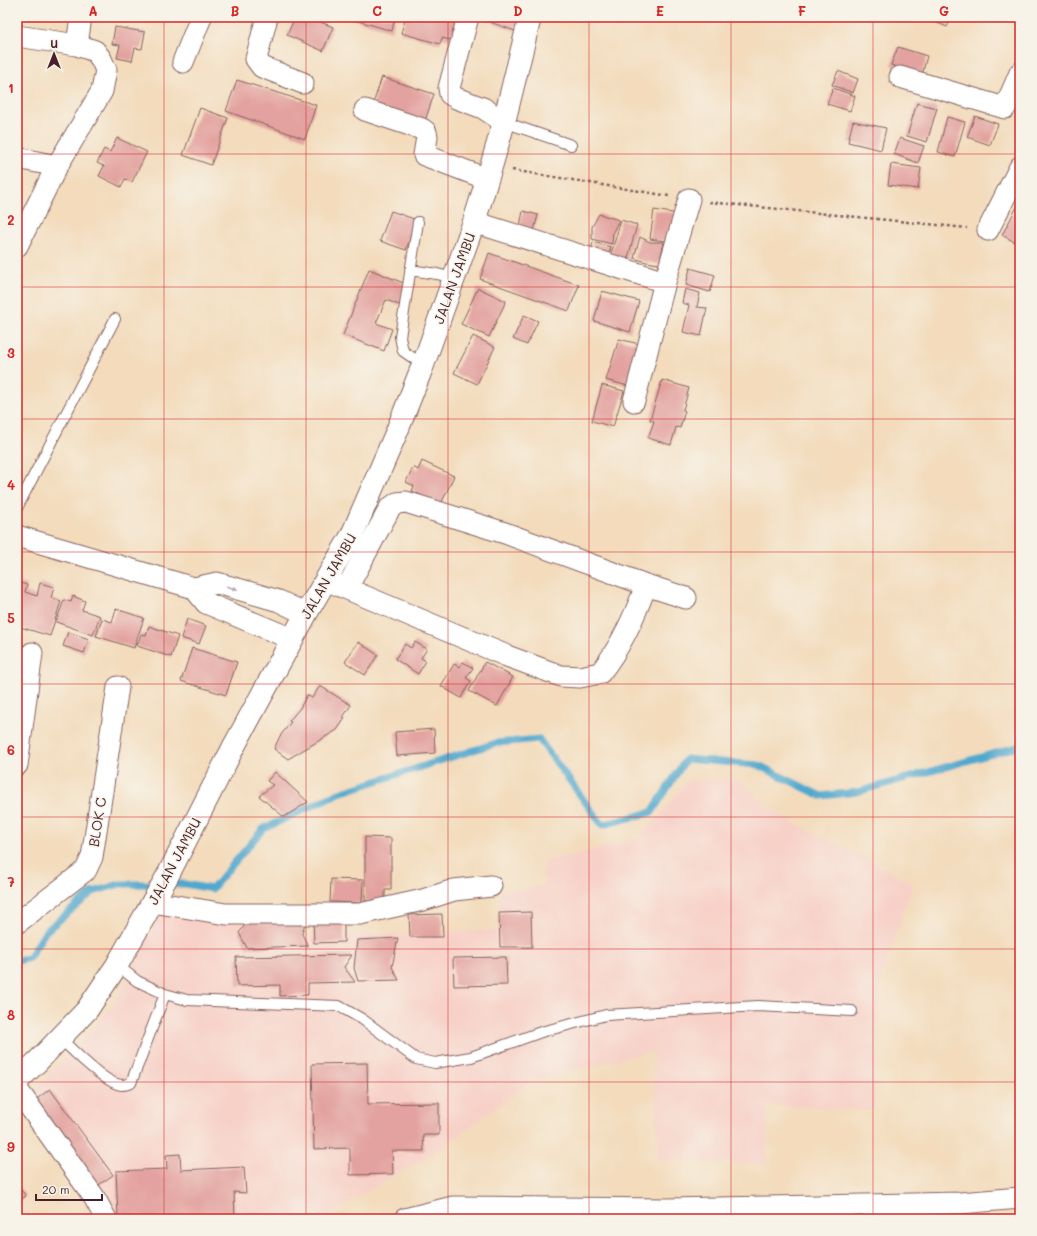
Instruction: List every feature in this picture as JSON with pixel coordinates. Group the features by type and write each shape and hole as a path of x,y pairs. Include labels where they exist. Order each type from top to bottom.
{"street":[{"path":"77,45 80,17"},
{"path":"183,62 201,17"},
{"path":"267,17 256,59 262,67 303,83"},
{"path":"468,17 449,88 450,94 456,98 483,108 504,122"},
{"name":"JALAN JAMBU","path":"17,1081 87,1010 117,965 159,890 232,748 306,614 352,535 397,431 423,365 474,222 504,122 530,17"},
{"path":"17,36 77,45 95,51 101,58 106,70 102,91 57,166 17,246"},
{"path":"900,77 1013,111 1020,73"},
{"path":"365,110 422,129 426,132 427,137 424,155 489,173"},
{"path":"17,158 57,166"},
{"path":"988,230 1020,167"},
{"path":"634,401 665,282 689,200"},
{"path":"474,222 665,282"},
{"path":"346,588 390,508 397,503 406,502 505,533 646,585 686,598"},
{"path":"17,536 194,588 217,583 279,602 306,614"},
{"path":"326,581 507,656 561,676 580,677 600,673 613,658 637,608 646,585"},
{"path":"194,588 206,603 292,639"},
{"path":"17,765 32,653"},
{"name":"BLOK C","path":"17,923 86,870 92,858 118,687"},
{"path":"159,890 226,914 360,914 423,900 454,890 491,886"},
{"path":"17,1089 94,1196 106,1219"},
{"path":"405,1219 453,1207 668,1214 960,1203 1020,1198"}],"lane":[{"path":"504,122 571,145"},
{"path":"418,222 400,337 403,351 423,365"},
{"path":"410,270 454,278"},
{"path":"17,508 115,319"},
{"path":"117,965 137,981 165,994 187,1000 339,1006 362,1019 416,1058 436,1063 471,1057 541,1032 606,1015 758,1006 852,1011"},
{"path":"60,1038 76,1054 109,1081 121,1085 131,1083 165,994"}],"path":[{"path":"489,173 689,200 988,230"}],"shaded area":[{"path":"737,779 775,813 913,883 881,979 874,1110 767,1105 766,1165 659,1160 653,1051 531,1081 440,1149 327,1215 111,1214 30,1095 111,1009 164,908 238,918 242,939 502,930 500,892 544,886 543,862 639,839 687,782"}],"building":[{"path":"295,17 308,17 333,27 323,51 287,35"},
{"path":"345,17 395,17 392,31"},
{"path":"406,17 464,17 459,42 442,38 440,44 401,33"},
{"path":"476,17 520,17 515,31"},
{"path":"924,17 952,17 947,27"},
{"path":"115,27 145,32 142,49 135,48 132,61 117,58 120,45 112,44"},
{"path":"898,47 927,56 922,75 891,65"},
{"path":"838,71 858,79 853,93 832,85"},
{"path":"382,77 434,94 424,124 372,107"},
{"path":"237,80 316,105 305,139 226,111"},
{"path":"833,88 855,96 850,111 827,104"},
{"path":"917,103 937,108 927,142 907,136"},
{"path":"200,108 228,118 211,165 183,155"},
{"path":"975,116 998,124 990,145 967,137"},
{"path":"947,117 965,122 955,157 938,152"},
{"path":"853,121 886,128 881,150 848,142"},
{"path":"117,138 147,152 132,182 125,179 121,187 99,176 104,166 97,163 104,149 110,152"},
{"path":"900,138 924,146 918,163 894,154"},
{"path":"891,164 921,168 918,189 888,185"},
{"path":"1019,203 1020,204 1020,245 1002,235"},
{"path":"654,210 678,214 674,242 650,239"},
{"path":"391,211 417,220 406,250 380,241"},
{"path":"523,211 538,215 534,230 520,226"},
{"path":"599,214 619,220 613,232 612,244 592,239 592,227"},
{"path":"621,220 637,225 626,265 609,261"},
{"path":"640,237 650,242 664,242 659,264 634,258"},
{"path":"593,242 611,247 608,257 591,251"},
{"path":"489,253 579,285 569,311 480,279"},
{"path":"690,268 715,275 710,292 686,285"},
{"path":"369,269 406,284 399,305 386,300 376,323 392,329 384,351 343,335"},
{"path":"478,288 506,301 489,337 461,324"},
{"path":"685,289 700,293 697,307 707,308 701,336 683,332 689,305 682,303"},
{"path":"602,291 639,301 630,332 594,321"},
{"path":"524,315 538,321 527,345 513,339"},
{"path":"473,336 495,347 477,384 454,373"},
{"path":"619,339 643,345 632,387 606,380"},
{"path":"662,380 689,388 680,428 676,427 671,445 648,438 654,421 650,420"},
{"path":"602,385 624,391 613,427 592,421"},
{"path":"422,461 454,476 441,504 412,491 414,486 406,482 413,467 418,470"},
{"path":"17,582 27,585 25,592 37,596 40,583 54,587 51,598 61,601 50,636 17,626"},
{"path":"73,596 85,601 82,610 100,616 93,635 56,622 64,600 71,602"},
{"path":"116,609 144,618 134,648 96,636 102,619 112,622"},
{"path":"187,619 206,626 199,644 181,638"},
{"path":"149,626 178,636 171,657 137,646 141,634 146,635"},
{"path":"68,632 89,639 84,653 63,646"},
{"path":"358,642 378,655 365,675 345,662"},
{"path":"415,642 427,649 421,658 426,661 418,674 395,659 405,644 411,648"},
{"path":"192,648 237,662 226,695 181,681"},
{"path":"463,662 473,668 466,678 471,681 461,698 441,686 454,664 459,667"},
{"path":"485,662 513,677 497,706 469,691"},
{"path":"320,686 351,705 337,730 288,759 274,749 280,736 291,722 289,721 300,708 307,695 312,698"},
{"path":"434,729 435,753 397,756 395,732"},
{"path":"275,772 308,802 284,817 259,796 273,785 267,781"},
{"path":"365,837 391,838 391,890 385,890 385,901 365,901"},
{"path":"331,879 363,880 362,903 330,902"},
{"path":"531,912 532,947 500,947 499,913"},
{"path":"442,914 443,937 410,937 409,915"},
{"path":"307,916 302,934 308,946 247,948 239,933 249,919"},
{"path":"344,918 344,942 314,943 313,919"},
{"path":"398,938 392,967 399,980 358,981 354,968 357,940"},
{"path":"352,955 344,967 355,982 308,983 308,995 280,996 280,985 237,986 236,957"},
{"path":"506,957 507,985 454,986 453,958"},
{"path":"367,1063 368,1104 439,1103 439,1135 423,1135 424,1151 392,1151 393,1174 350,1175 350,1148 314,1149 312,1064"},
{"path":"50,1089 113,1175 93,1189 30,1104"},
{"path":"180,1154 181,1170 244,1167 246,1193 234,1192 235,1219 118,1219 116,1171 167,1169 166,1155"},
{"path":"17,1185 26,1196 17,1203"}],"waterway":[{"path":"17,961 29,958 46,931 93,892 120,884 185,884 212,889 263,829 339,793 496,743 539,739 602,825 652,812 686,759 758,765 821,796 857,792 1020,746"}]}
